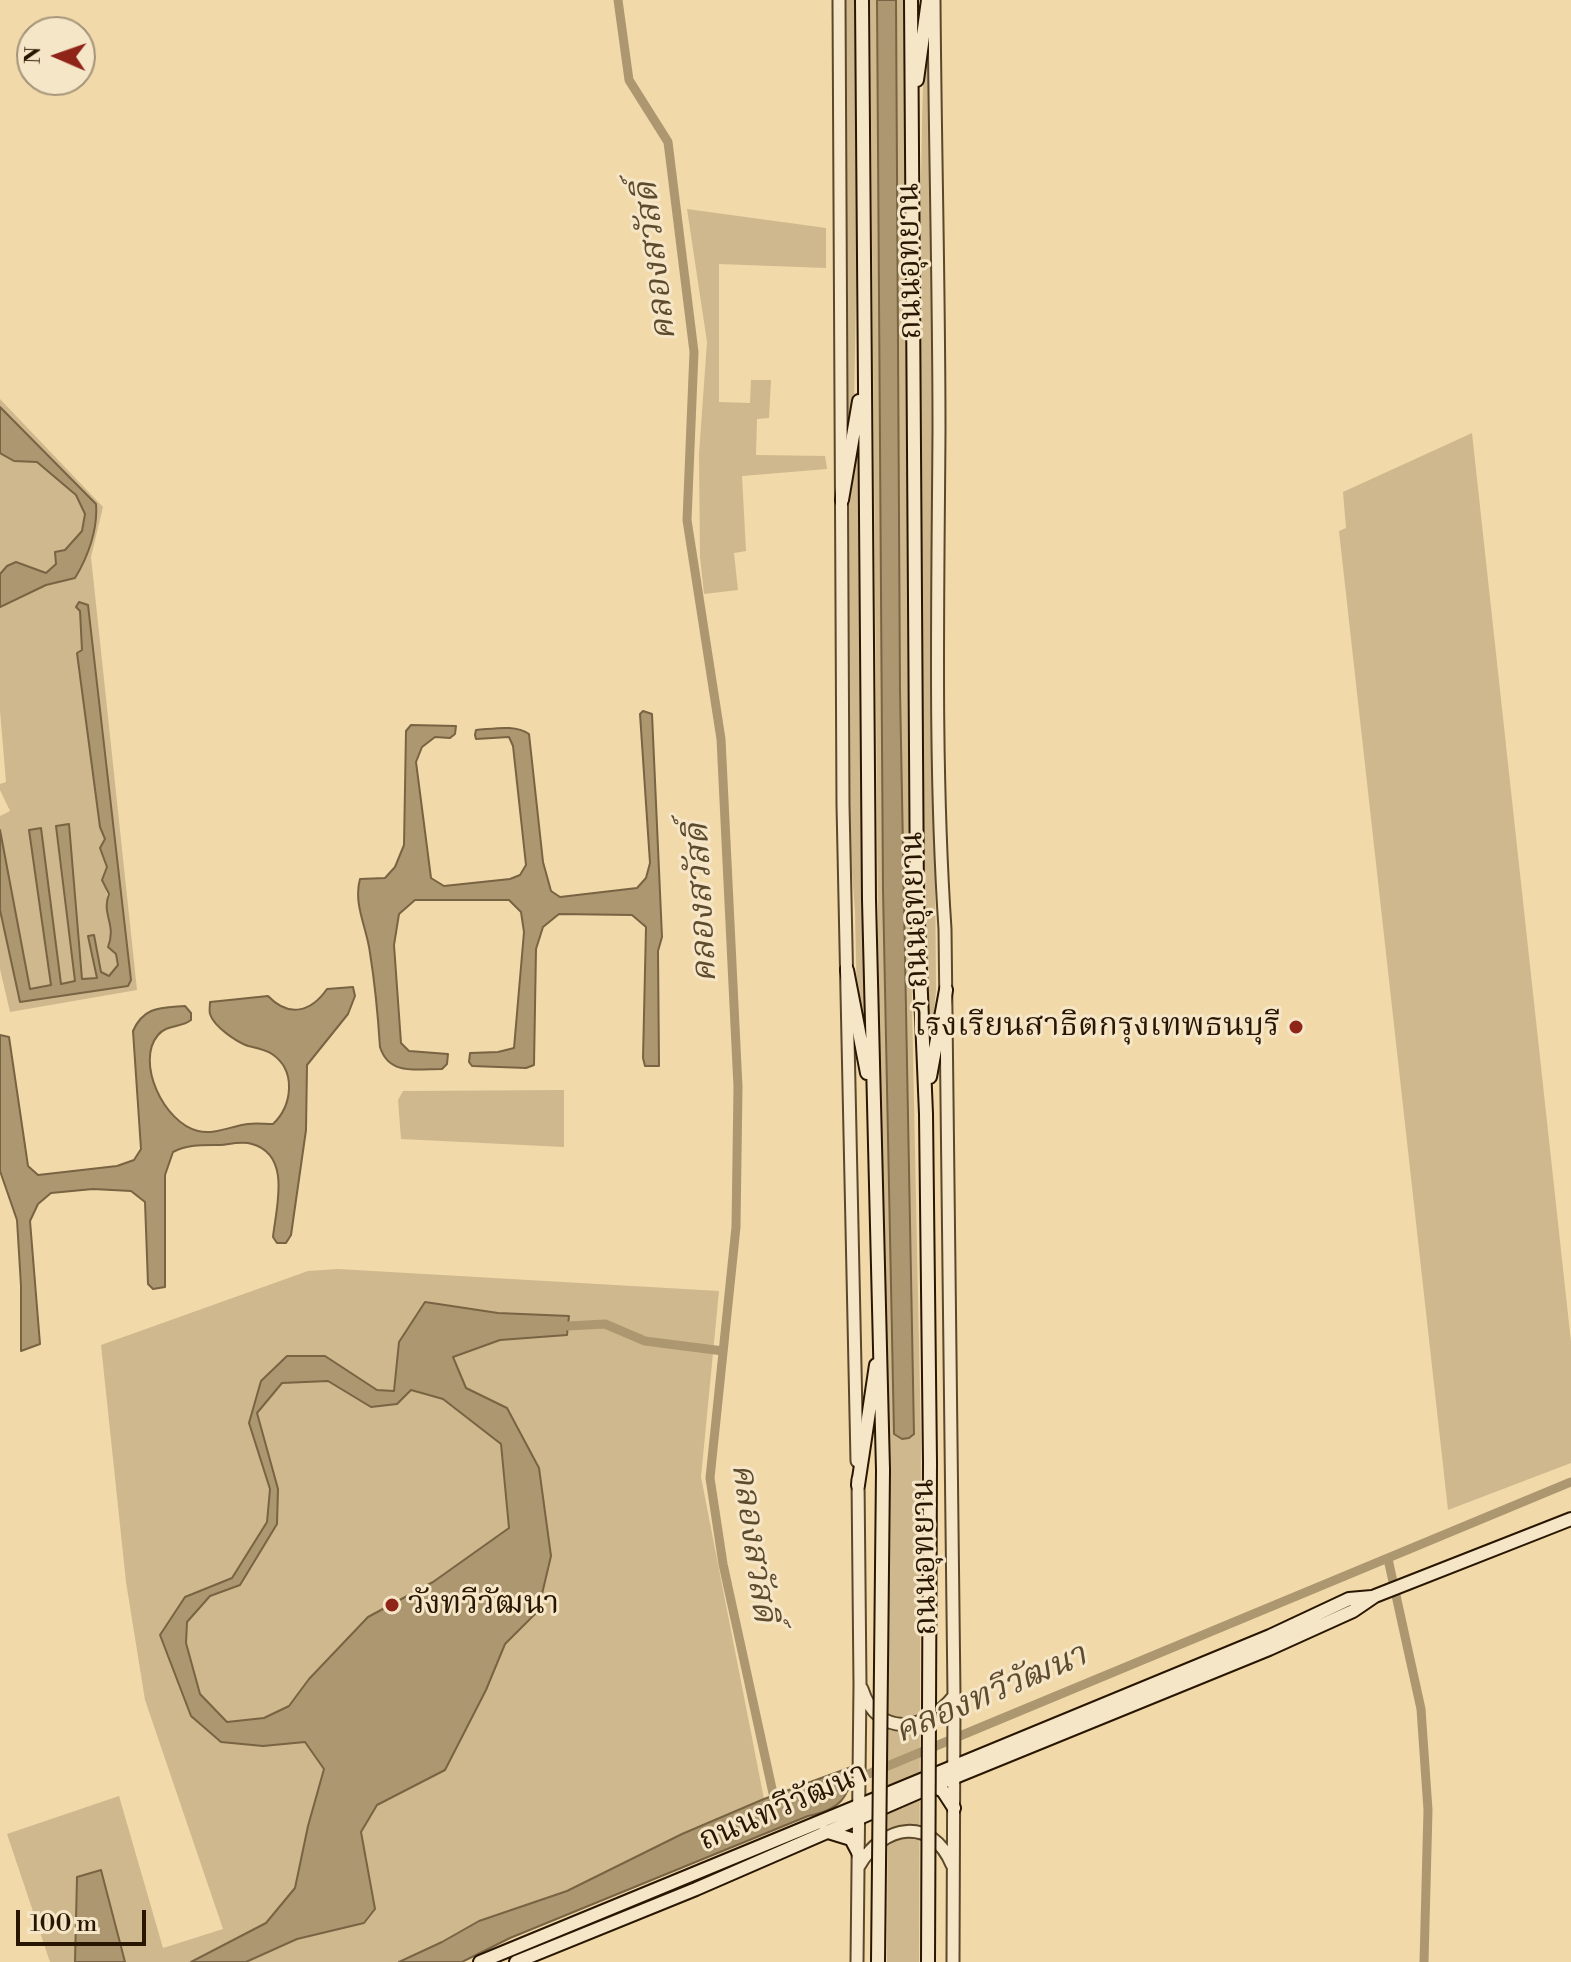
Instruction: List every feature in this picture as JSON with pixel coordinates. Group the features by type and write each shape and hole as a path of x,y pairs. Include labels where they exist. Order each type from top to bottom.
{"main road":[{"name":"ถนนอุทยาน","path":"862,0 872,1092 883,1470 878,1962"},
{"name":"ถนนอุทยาน","path":"911,0 917,899 926,1114 930,1462 928,1962"},
{"path":"912,100 931,0"},
{"path":"842,500 865,367"},
{"path":"847,970 872,1092"},
{"path":"926,1114 934,1048 946,990"},
{"path":"858,1485 881,1328"},
{"name":"ถนนทวีวัฒนา","path":"486,1961 954,1768 1269,1649 1353,1611 1375,1596 1571,1519"},
{"name":"ถนนทวีวัฒนา","path":"516,1962 696,1889 824,1831 859,1806 933,1786 954,1768"},
{"path":"933,1786 943,1791 954,1808"},
{"path":"824,1831 851,1839 859,1860"},
{"path":"690,1875 696,1889"}],"street":[{"name":"ถนนอุทยาน","path":"839,0 843,805 860,1685 857,1962"},
{"name":"ถนนอุทยาน","path":"931,0 939,413 938,739 946,990 954,1703 953,1962"},
{"path":"860,1685 875,1712 891,1722 909,1725 922,1723 954,1703"},
{"path":"859,1860 877,1842 902,1832 915,1832 939,1844 954,1869"}],"shaded area":[{"path":"844,0 857,0 854,403 848,443"},
{"path":"870,0 877,0 883,890 894,1434 902,1439 914,1433 900,690 896,0 904,0 910,909 921,1441 919,1962 887,1962 889,1442 879,1041"},
{"path":"877,0 896,0 900,690 914,1434 902,1439 894,1434 883,890"},
{"path":"926,41 929,41 936,990 931,1048 927,1047 921,752 919,233"},
{"path":"687,209 826,228 826,268 719,264 719,402 750,403 751,380 771,380 769,418 757,419 756,455 825,456 827,469 742,476 746,551 734,553 738,590 704,594 700,557 699,454 707,342"},
{"path":"0,399 103,507 91,557 137,990 10,1012 0,969 0,910 20,1001 129,985 131,980 88,606 79,602 82,650 77,654 100,827 105,839 100,848 107,867 102,879 110,913 108,947 116,954 118,965 109,976 101,972 94,936 89,936 97,979 82,980 69,825 56,826 75,982 61,984 41,829 29,831 52,985 30,990 0,830 0,816 10,811 0,790 0,784 6,782 0,711 0,607 46,585 75,578 96,504 0,407"},
{"path":"0,407 96,504 96,513 91,542 75,578 46,585 0,607 0,574 7,566 16,562 46,573 56,564 55,552 65,550 82,531 85,514 76,495 37,462 14,461 0,453"},
{"path":"1472,433 1571,1342 1571,1463 1448,1510 1339,531 1346,528 1343,492"},
{"path":"855,444 859,445 862,913 866,1021 862,1032 857,1002 855,912 848,820 848,501"},
{"path":"0,453 14,461 37,462 76,495 85,514 82,531 46,573 16,562 0,574"},
{"path":"79,602 88,605 131,980 128,986 20,1002 0,910 0,830 30,989 51,985 29,830 41,828 61,984 75,981 56,826 69,824 82,979 97,978 88,936 94,935 101,972 109,976 118,965 116,954 108,947 111,932 107,908 109,894 102,880 107,867 100,848 105,839 100,827 77,653 82,650 80,611 76,607"},
{"path":"643,711 652,714 662,937 658,951 659,1066 645,1066 643,1058 646,927 632,915 559,914 543,927 536,949 534,1065 526,1068 472,1066 470,1053 514,1048 524,932 521,912 509,900 415,900 399,914 394,945 401,1043 409,1051 448,1054 447,1064 442,1069 405,1069 390,1063 380,1047 373,976 358,888 360,879 385,878 395,867 404,845 406,731 411,725 456,726 455,734 450,738 435,737 422,747 416,762 431,878 444,886 510,879 520,875 526,865 513,746 509,737 476,739 475,735 476,730 504,728 529,734 543,862 551,891 560,897 637,888 646,878 650,863 640,714"},
{"path":"353,987 355,996 348,1014 307,1065 306,1130 291,1235 286,1243 277,1243 273,1237 279,1184 273,1159 265,1150 248,1143 196,1146 173,1152 165,1175 165,1287 153,1289 148,1284 145,1202 131,1191 93,1189 51,1193 38,1204 30,1221 40,1344 21,1351 17,1220 0,1171 0,1035 9,1037 28,1166 38,1175 117,1166 134,1160 141,1149 133,1031 142,1017 168,1007 185,1006 191,1013 191,1020 158,1035 150,1060 152,1075 164,1104 186,1126 204,1132 248,1124 273,1124 288,1098 285,1070 272,1054 243,1044 221,1029 212,1019 210,1002 268,996 292,1010 314,1003 327,989"},
{"path":"564,1090 564,1147 401,1139 398,1100 403,1091"},
{"name":"วังทวีวัฒนา","path":"338,1269 719,1291 701,1477 764,1799 682,1834 567,1891 479,1921 399,1962 50,1962 7,1834 119,1796 163,1948 223,1929 145,1700 126,1582 101,1345 308,1271"},
{"path":"425,1302 498,1313 569,1316 567,1335 500,1340 453,1357 466,1388 507,1408 539,1468 551,1556 538,1611 505,1644 486,1690 445,1770 377,1805 361,1832 375,1909 364,1923 297,1939 246,1962 191,1962 266,1923 295,1888 324,1769 305,1742 263,1746 221,1742 191,1716 160,1635 185,1597 232,1578 267,1522 270,1489 249,1423 261,1381 287,1356 325,1356 377,1390 394,1391 399,1342","holes":["328,1381 371,1407 397,1404 411,1390 443,1399 501,1444 509,1528 433,1582 368,1617 309,1679 289,1706 264,1718 227,1722 200,1694 186,1643 187,1622 210,1596 240,1585 277,1524 278,1489 257,1413 282,1383"]},
{"path":"854,1766 846,1794 828,1810 510,1938 462,1962 399,1962 479,1921 567,1891 682,1834 764,1799"},
{"path":"101,1870 125,1962 75,1962 77,1877"}],"waterway":[{"name":"คลองสวัสดิ์","path":"618,0 629,80 668,142 694,352 687,520 721,739 738,1087 736,1227 710,1478 723,1564 776,1807"},
{"path":"568,1326 605,1324 645,1341 723,1351"},
{"name":"คลองทวีวัฒนา","path":"854,1780 1571,1482"},
{"path":"1388,1559 1421,1709 1428,1810 1424,1962"}],"place":[{"name":"โรงเรียนสาธิตกรุงเทพธนบุรี","path":"1296,1027"},
{"name":"วังทวีวัฒนา","path":"392,1605"}]}
